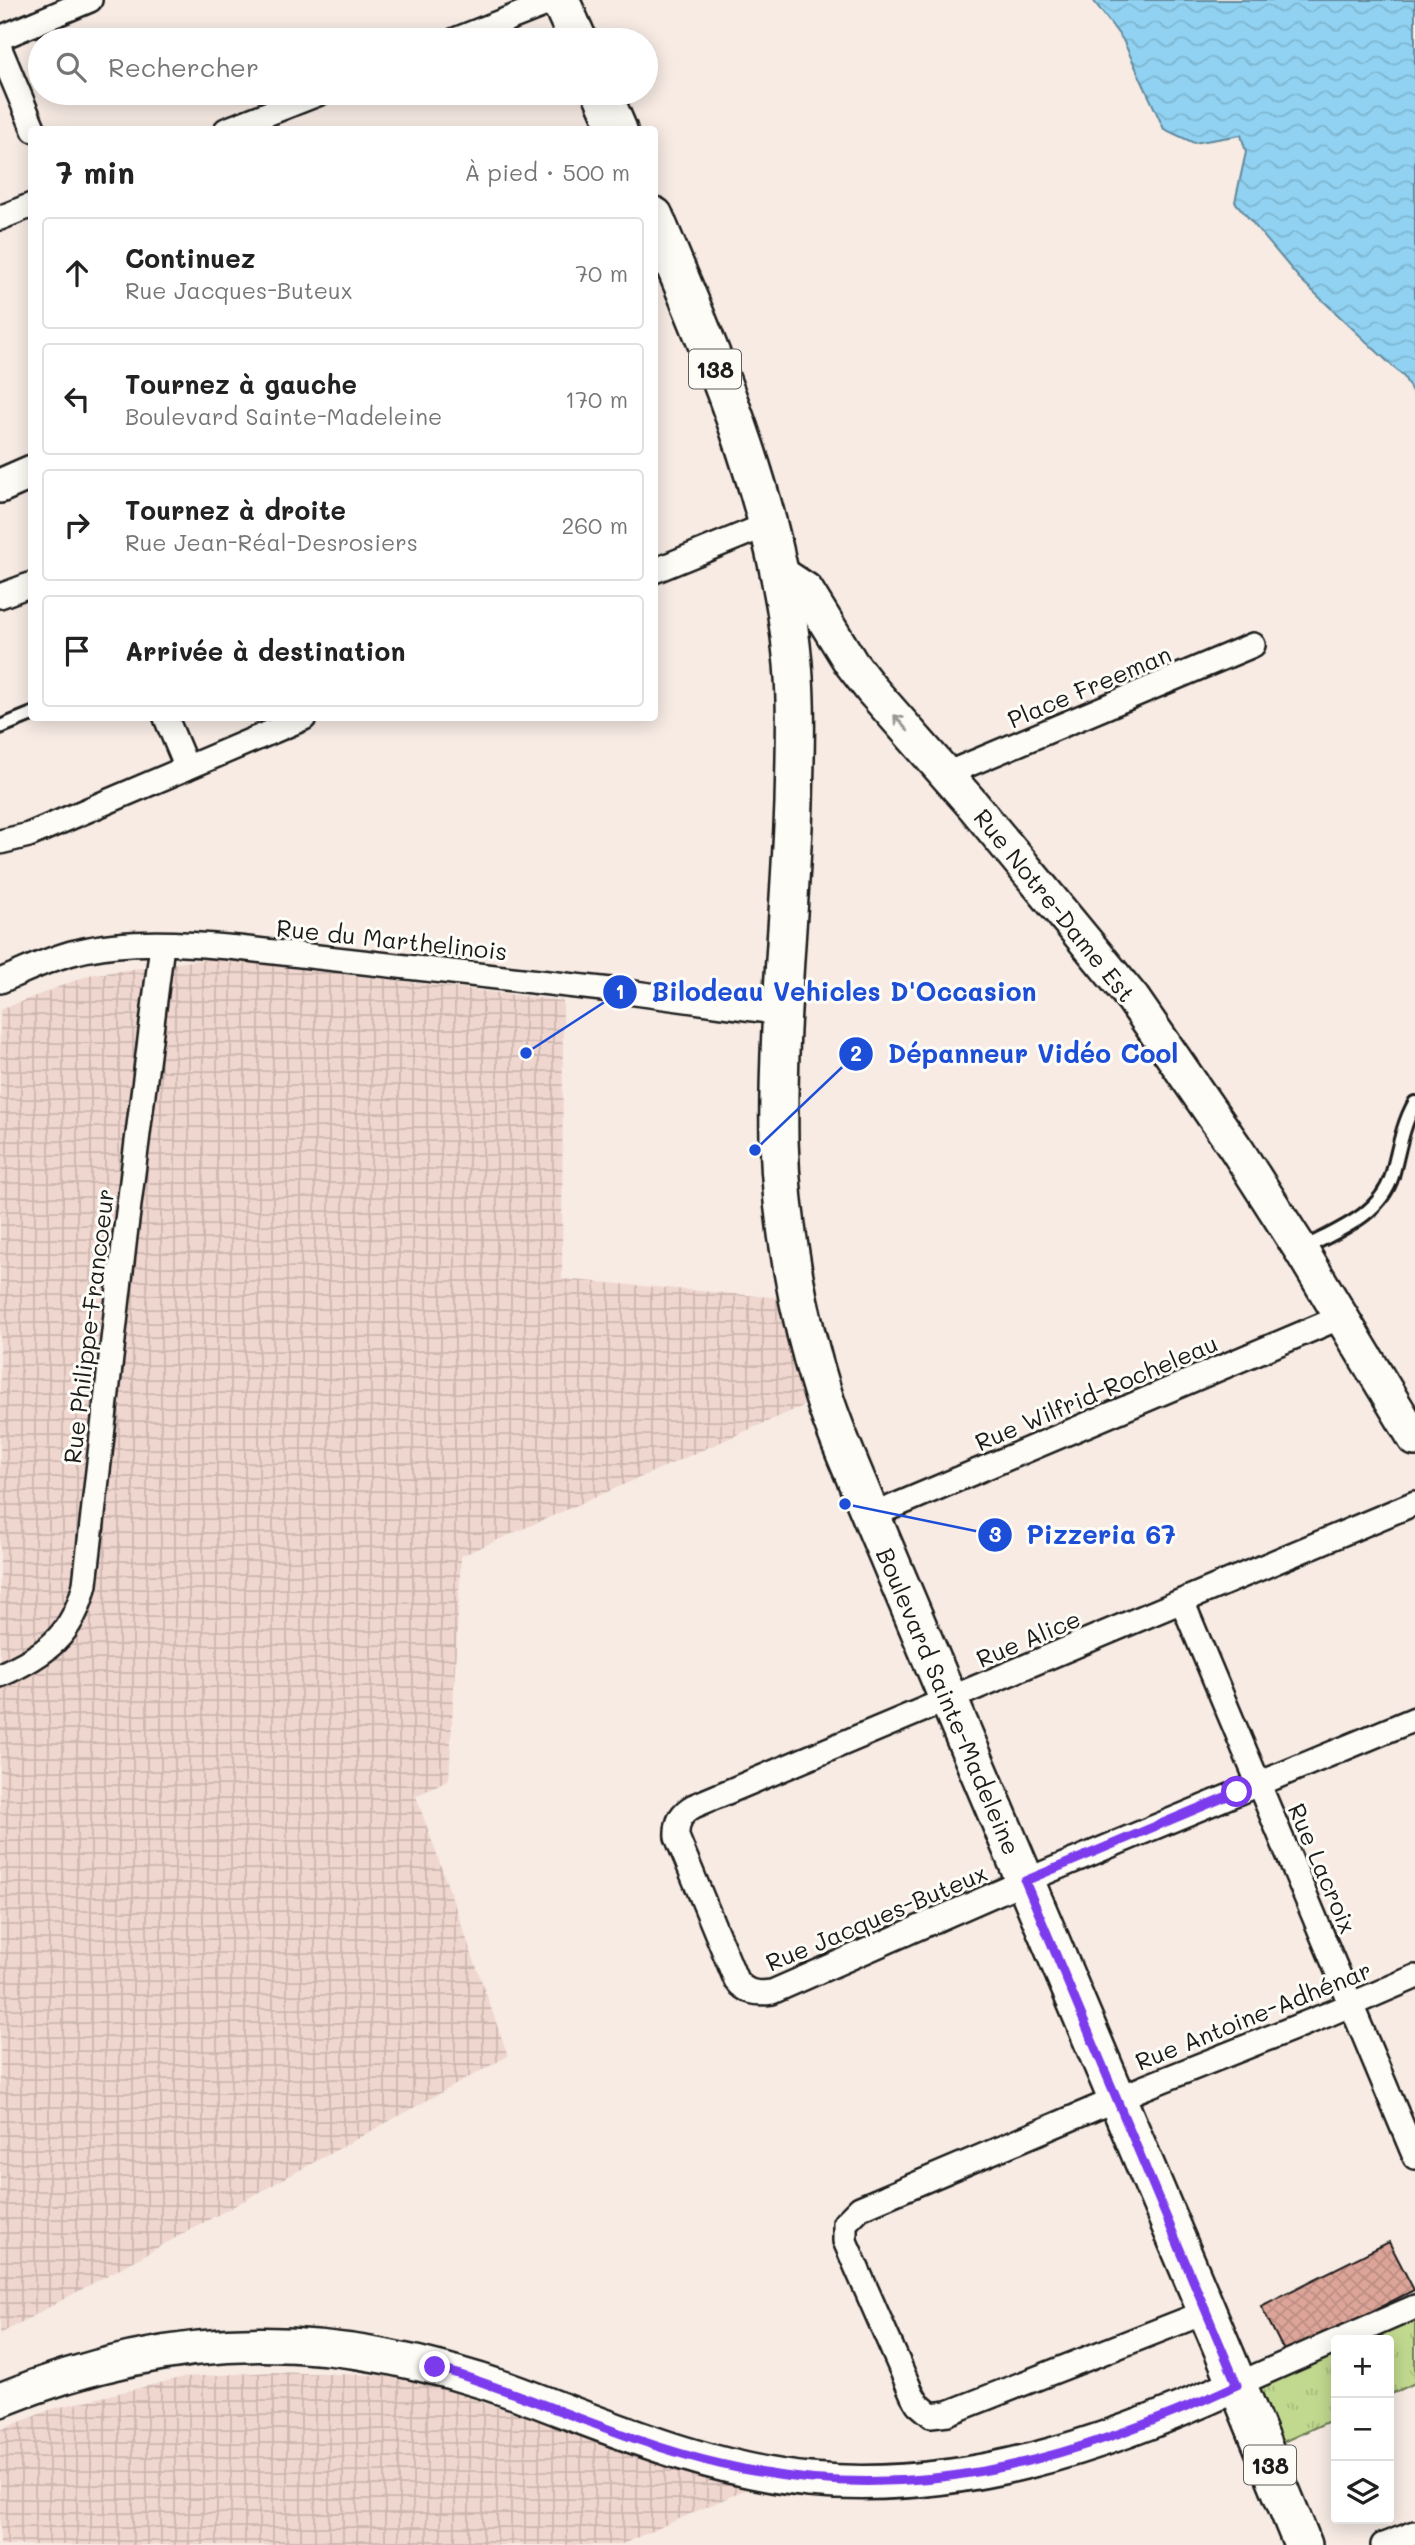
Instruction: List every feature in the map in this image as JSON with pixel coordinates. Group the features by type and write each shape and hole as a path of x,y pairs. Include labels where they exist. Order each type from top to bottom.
{"main road":[{"path":"558,0 572,28"},
{"path":"607,105 616,126"},
{"name":"138","path":"658,226 715,367 769,524"},
{"path":"0,486 28,474"},
{"name":"Boulevard Sainte-Madeleine","path":"769,524 790,633 796,708 792,842 782,1013 780,1152 795,1277 823,1395 948,1700 1303,2545"},
{"name":"Rue Notre-Dame Est","path":"780,573 806,590 851,663 1133,999 1193,1085 1300,1250 1415,1439"},
{"path":"0,2400 75,2372 139,2356 238,2346 327,2346 376,2353 453,2372 718,2464 809,2480 882,2482 964,2476 1045,2457 1114,2435 1237,2385"}],"street":[{"path":"0,38 90,0"},
{"path":"486,28 558,0"},
{"path":"0,49 32,126"},
{"path":"236,126 290,105"},
{"path":"0,218 28,207"},
{"path":"658,569 769,524"},
{"path":"0,596 28,585"},
{"name":"Place Freeman","path":"946,774 1253,645"},
{"path":"167,721 187,768"},
{"path":"0,842 29,835 297,721"},
{"name":"Rue Philippe-Francoeur","path":"0,1675 39,1656 64,1633 75,1614 85,1584 162,945"},
{"name":"Rue du Marthelinois","path":"0,981 76,952 112,946 238,948 633,992 782,1013"},
{"name":"Rue Wilfrid-Rocheleau","path":"872,1516 1341,1317"},
{"name":"Rue Alice","path":"743,1988 728,1965 679,1844 676,1830 682,1816 694,1806 1415,1503"},
{"name":"Rue Lacroix","path":"1181,1601 1415,2157"},
{"name":"Rue Jacques-Buteux","path":"743,1988 754,1993 781,1989 1025,1881 1415,1719"},
{"name":"Rue Antoine-Adhénar","path":"1206,2312 948,2413 931,2415 912,2394 845,2241 845,2223 860,2208 1415,1977"},
{"path":"1351,2335 1415,2307"},
{"path":"1237,2385 1331,2344"},
{"path":"1382,2545 1415,2533"}],"lane":[{"path":"0,727 28,716"},
{"path":"1300,1250 1366,1214 1381,1199 1393,1172 1402,1129 1415,1103"}],"shaded area":[{"path":"214,958 563,1001 562,1279 793,1299 819,1399 461,1556 449,1779 416,1796 508,2056 0,2334 0,1010 89,975"},
{"path":"273,2372 397,2376 648,2457 754,2486 620,2545 0,2545 0,2430 52,2409 185,2377"}],"green space":[{"path":"1415,2314 1415,2383 1394,2393 1394,2335 1365,2335"},
{"path":"1331,2350 1331,2420 1270,2448 1246,2386"}],"water":[{"path":"1093,0 1415,0 1415,397 1404,377 1299,278 1235,202 1246,152 1241,135 1194,143 1164,129 1123,40"}],"building":[{"path":"1389,2242 1414,2290 1286,2355 1261,2306"}],"place":[{"name":"Bilodeau Vehicles D'Occasion","path":"526,1053"},
{"name":"Dépanneur Vidéo Cool","path":"755,1150"},
{"name":"Pizzeria 67","path":"845,1504"}],"route":[{"path":"435,2367 718,2464 809,2480 862,2482 943,2479 990,2471 1070,2451 1237,2385 1025,1881 1237,1792"}]}
